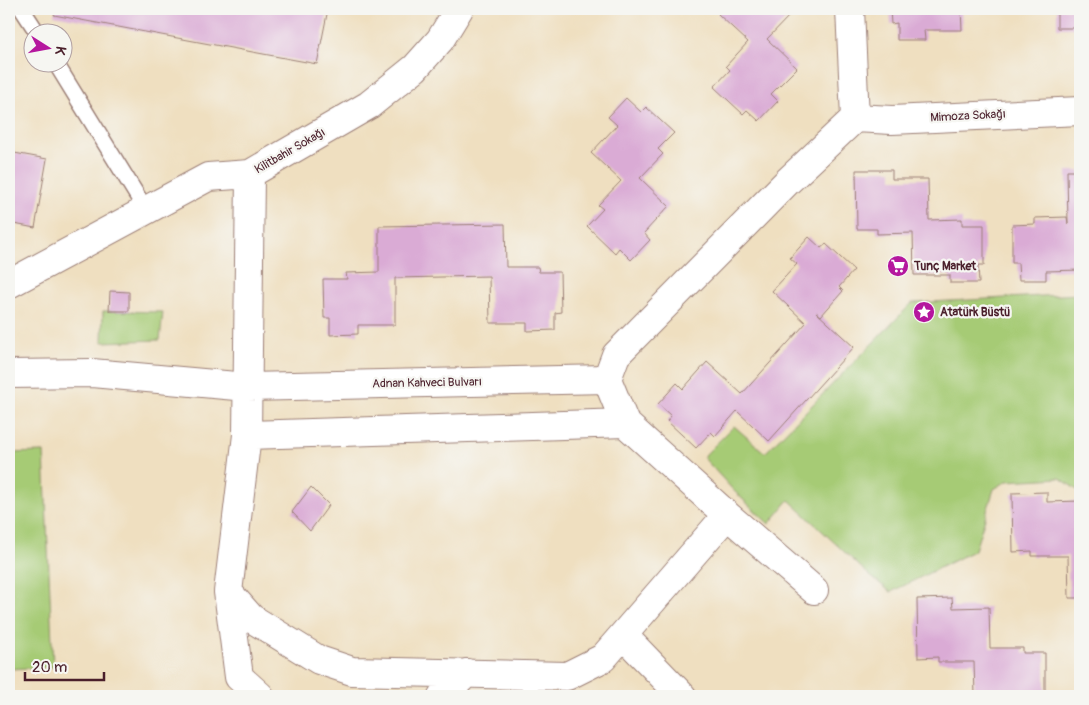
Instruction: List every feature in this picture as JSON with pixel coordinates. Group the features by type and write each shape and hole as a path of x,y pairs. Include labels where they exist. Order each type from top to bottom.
{"street":[{"name":"Kilitbahir Sokağı","path":"9,284 208,177 250,174 369,105 421,61 440,40 459,9"},
{"path":"814,590 625,423 607,379 616,355 788,181 855,118 850,9"},
{"name":"Mimoza Sokağı","path":"855,118 892,120 1080,111"},
{"path":"250,174 247,435 228,592 239,677 260,696"},
{"name":"Adnan Kahveci Bulvarı","path":"9,374 92,374 247,387 607,379"},
{"path":"247,435 625,423"},
{"path":"228,592 251,618 318,660 352,670 567,676 603,658 727,515"},
{"path":"623,635 682,696"},
{"path":"442,696 467,673"}],"lane":[{"path":"22,9 30,22"},
{"path":"61,72 146,210"}],"green space":[{"path":"1080,294 1080,492 1060,478 1007,481 994,489 975,550 891,592 869,575 789,500 769,524 734,491 703,457 734,426 765,453 912,303"},
{"path":"103,311 163,312 160,340 102,342"},
{"path":"44,452 53,667 9,669 9,453"}],"building":[{"path":"56,9 328,9 317,64 54,15"},
{"path":"723,9 788,9 786,11 790,15 767,39 797,68 771,94 778,101 759,121 747,110 743,114 714,87 730,70 726,66 748,42 718,14"},
{"path":"890,9 961,9 962,30 924,30 925,40 897,40 897,23 891,24"},
{"path":"1057,9 1080,9 1080,28 1057,28"},
{"path":"626,98 641,112 646,107 674,133 658,149 663,154 640,178 669,206 644,233 650,240 631,260 619,248 615,253 587,226 603,209 598,205 621,181 591,153 617,125 608,117"},
{"path":"9,152 47,159 35,228 9,223"},
{"path":"856,170 892,170 892,179 928,179 929,220 962,219 962,225 984,225 984,265 978,265 979,283 950,283 950,275 914,275 913,233 877,234 877,229 857,229"},
{"path":"1067,171 1080,171 1080,270 1046,271 1046,280 1019,280 1018,263 1012,263 1012,225 1035,224 1035,218 1067,217 1068,224"},
{"path":"505,224 506,267 538,267 539,272 560,272 561,312 555,313 555,330 527,331 527,323 490,323 489,276 395,278 395,325 358,325 358,334 330,335 330,318 324,318 323,279 347,279 346,273 379,272 379,226"},
{"path":"809,237 821,248 826,244 854,270 839,287 843,291 821,316 816,312 854,347 769,441 737,411 715,436 711,432 696,448 667,421 671,416 658,404 677,383 683,389 707,362 742,394 806,323 772,291 797,264 790,258"},
{"path":"110,291 129,292 129,311 109,311"},
{"path":"311,487 329,505 310,531 292,512"},
{"path":"1047,492 1047,502 1080,501 1080,598 1069,598 1068,556 1032,556 1032,551 1013,552 1012,493"},
{"path":"952,598 953,608 989,607 990,648 1023,648 1023,653 1045,653 1045,693 1039,693 1039,696 975,696 974,662 938,662 938,657 918,658 917,599"}],"place":[{"name":"Tunç Market","path":"898,266"},
{"name":"Atatürk Büstü","path":"924,312"}]}
